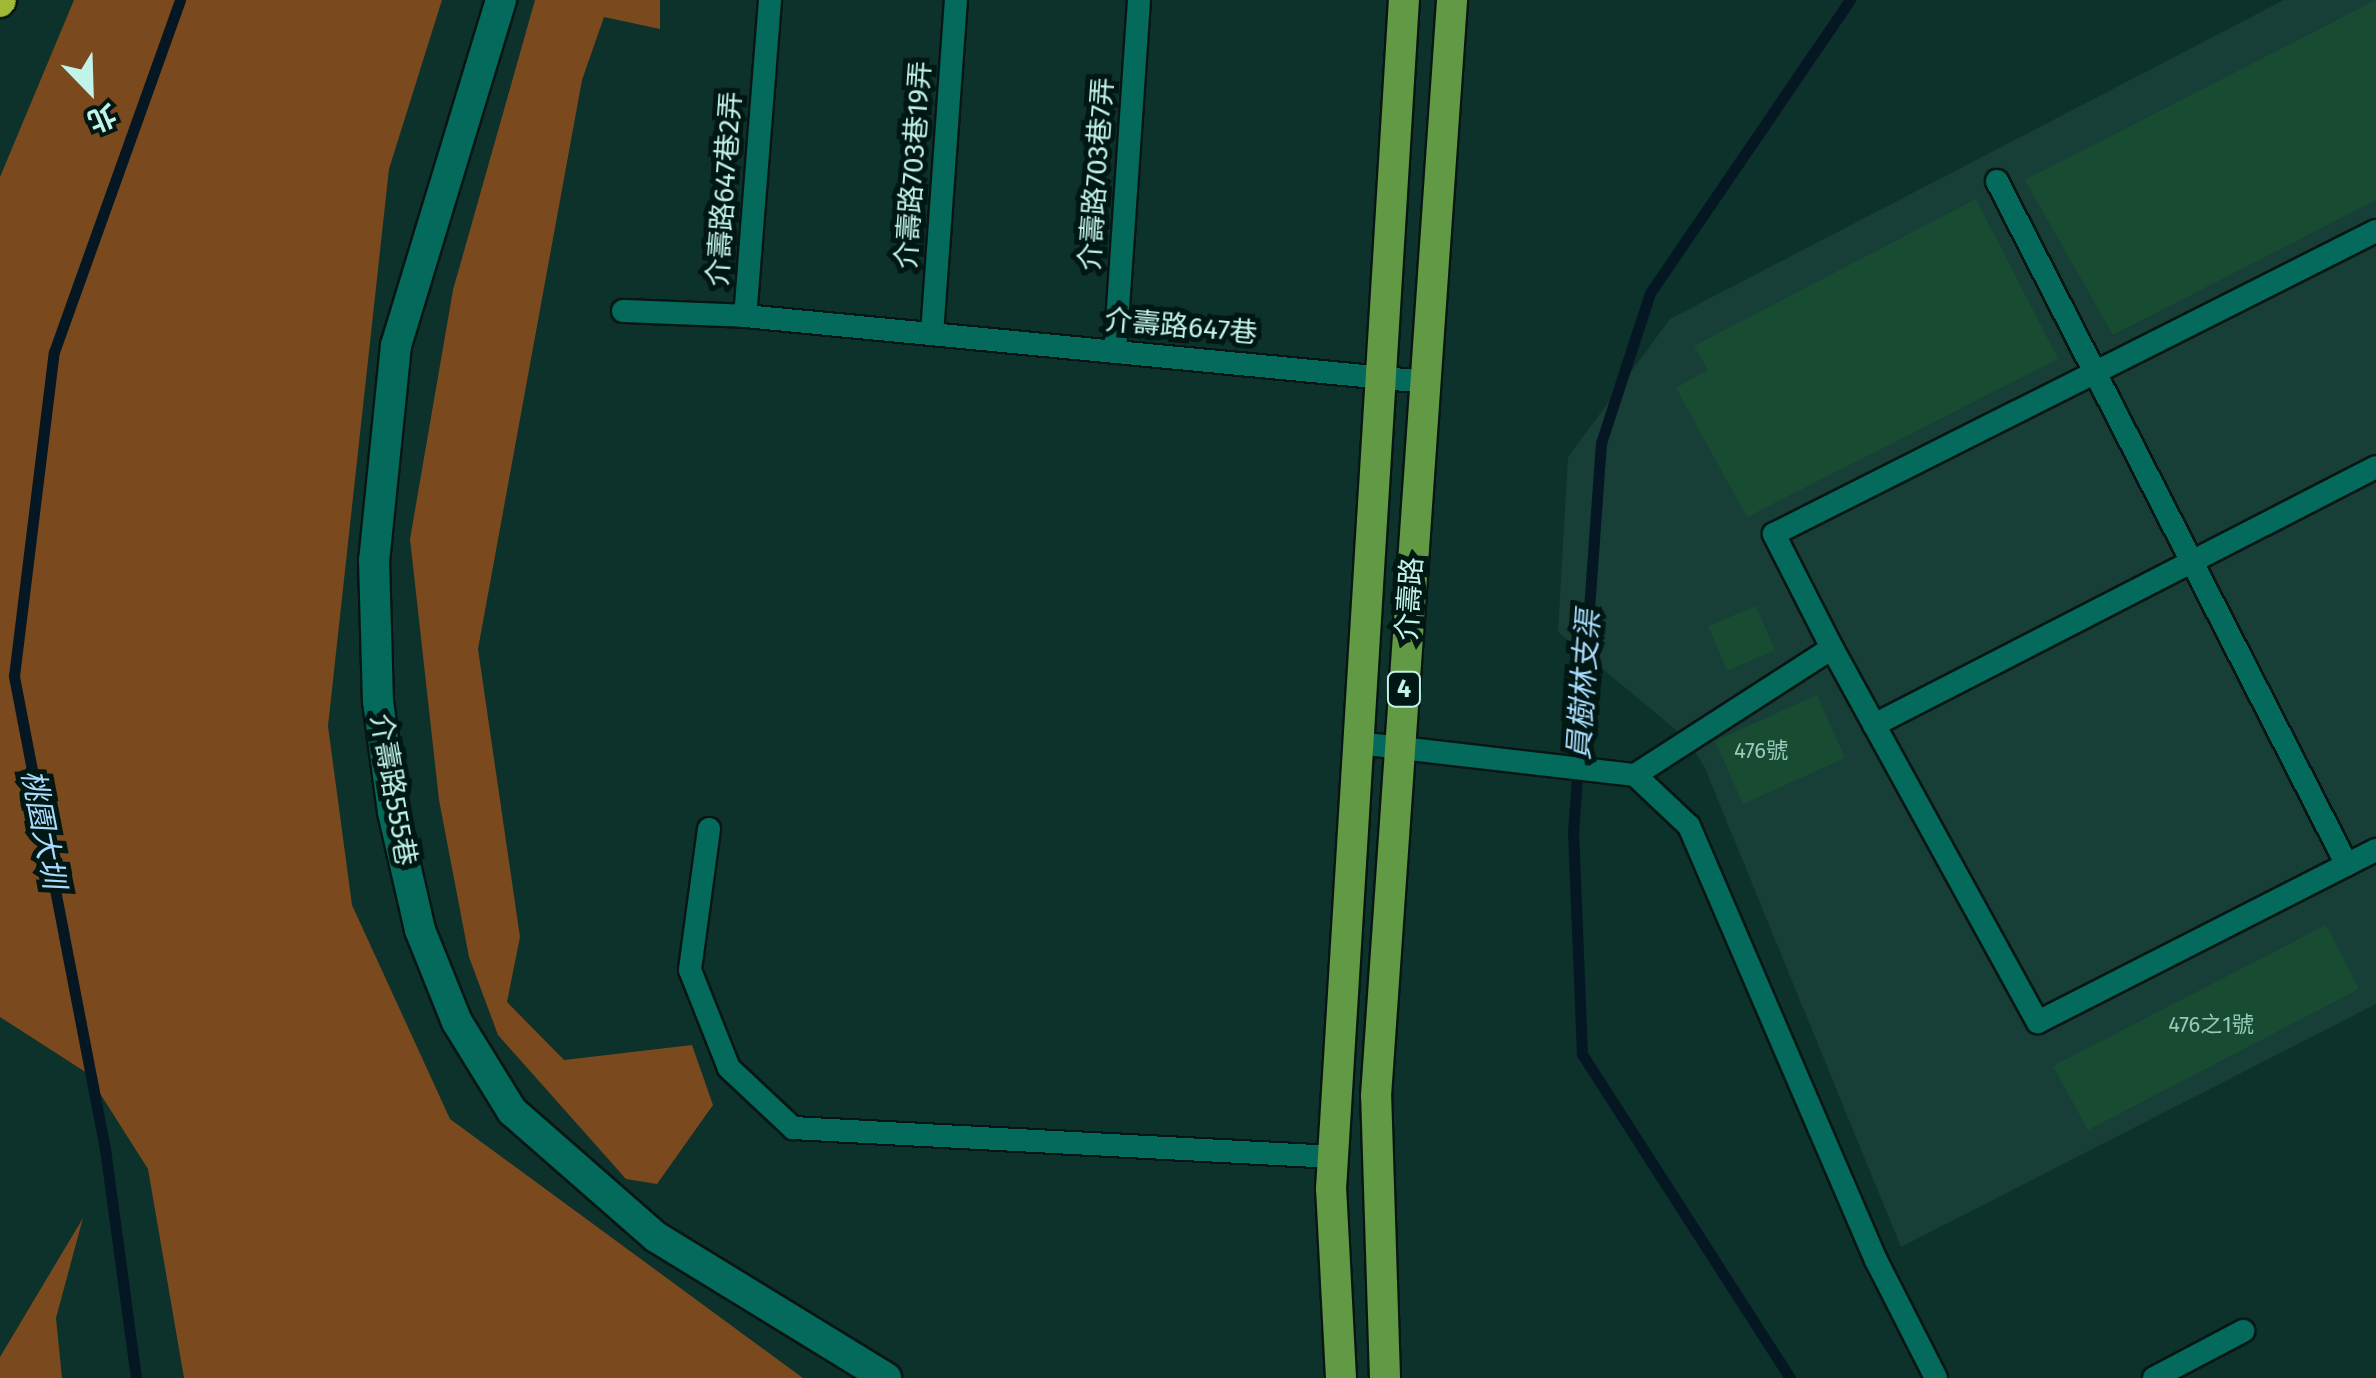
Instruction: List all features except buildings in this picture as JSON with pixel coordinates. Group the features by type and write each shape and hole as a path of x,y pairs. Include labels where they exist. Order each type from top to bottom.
{"main road":[{"name":"介壽路","path":"1341,1378 1333,1157 1404,0"},
{"name":"介壽路","path":"1385,1378 1376,1096 1452,0"}],"street":[{"name":"介壽路555巷","path":"502,0 396,345 374,560 378,701 420,930 458,1022 512,1111 656,1237 886,1378"}],"lane":[{"name":"介壽路647巷2弄","path":"770,0 745,316 932,334"},
{"name":"介壽路703巷19弄","path":"932,334 956,0"},
{"name":"介壽路703巷7弄","path":"1115,352 1139,0"},
{"path":"1997,181 2092,374 2347,865"},
{"path":"2374,237 1774,534 1832,648 2038,1022 2376,850"},
{"path":"622,311 745,316"},
{"name":"介壽路647巷","path":"932,334 1425,382"},
{"path":"1874,725 2376,467"},
{"path":"1635,776 1832,648"},
{"path":"1358,743 1635,776 1689,826 1876,1260 1936,1378"},
{"path":"709,829 690,970 728,1068 792,1128 1333,1157"},
{"path":"2154,1378 2243,1331"}],"shaded area":[{"path":"74,0 442,0 389,169 328,726 352,905 450,1119 803,1378 184,1378 148,1169 87,1073 0,1017 0,177"},
{"path":"535,0 660,0 660,29 604,17 582,80 478,649 520,937 507,1002 564,1060 692,1045 713,1105 657,1184 626,1179 498,1035 469,957 439,800 410,539 453,290"},
{"path":"2284,0 2376,0 2376,1004 1901,1247 1704,766 1687,739 1558,632 1568,457 1670,319"},
{"path":"83,1218 56,1318 62,1378 0,1378 0,1357"}],"waterway":[{"name":"桃園大圳","path":"136,1378 105,1149 14,676 54,352 180,0"},
{"name":"員樹林支渠","path":"1790,1378 1582,1054 1573,833 1601,443 1650,293 1850,0"}]}
